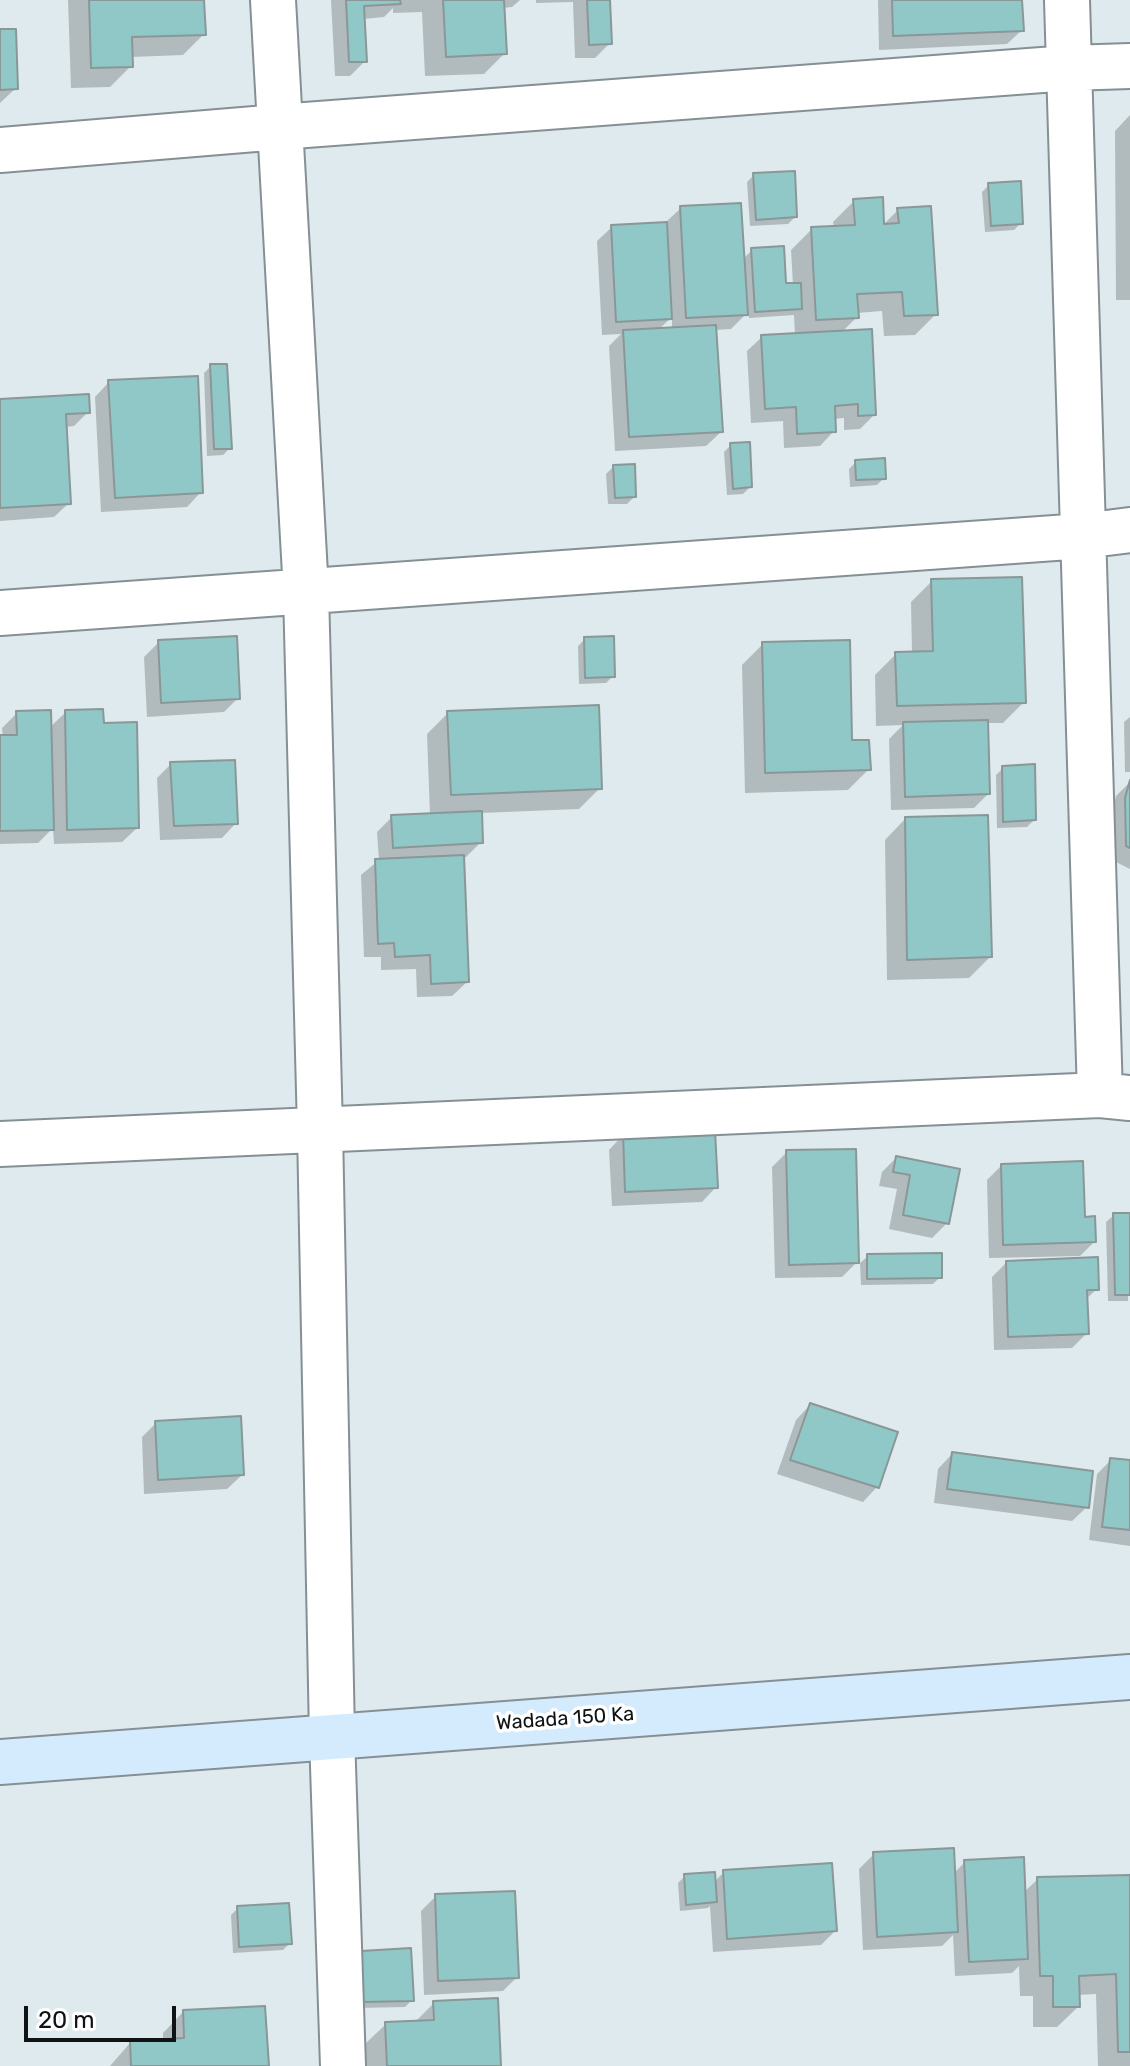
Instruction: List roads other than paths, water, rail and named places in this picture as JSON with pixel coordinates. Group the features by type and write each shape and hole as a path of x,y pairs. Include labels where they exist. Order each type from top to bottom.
{"street":[{"path":"273,0 306,592 332,1736 343,2066"},
{"path":"0,1144 1115,1096 1083,536 1067,0"},
{"path":"0,150 1069,68 1130,66"},
{"path":"0,613 1083,536 1130,530"},
{"name":"Wadada 150 Ka","path":"0,1762 1130,1677"}]}
